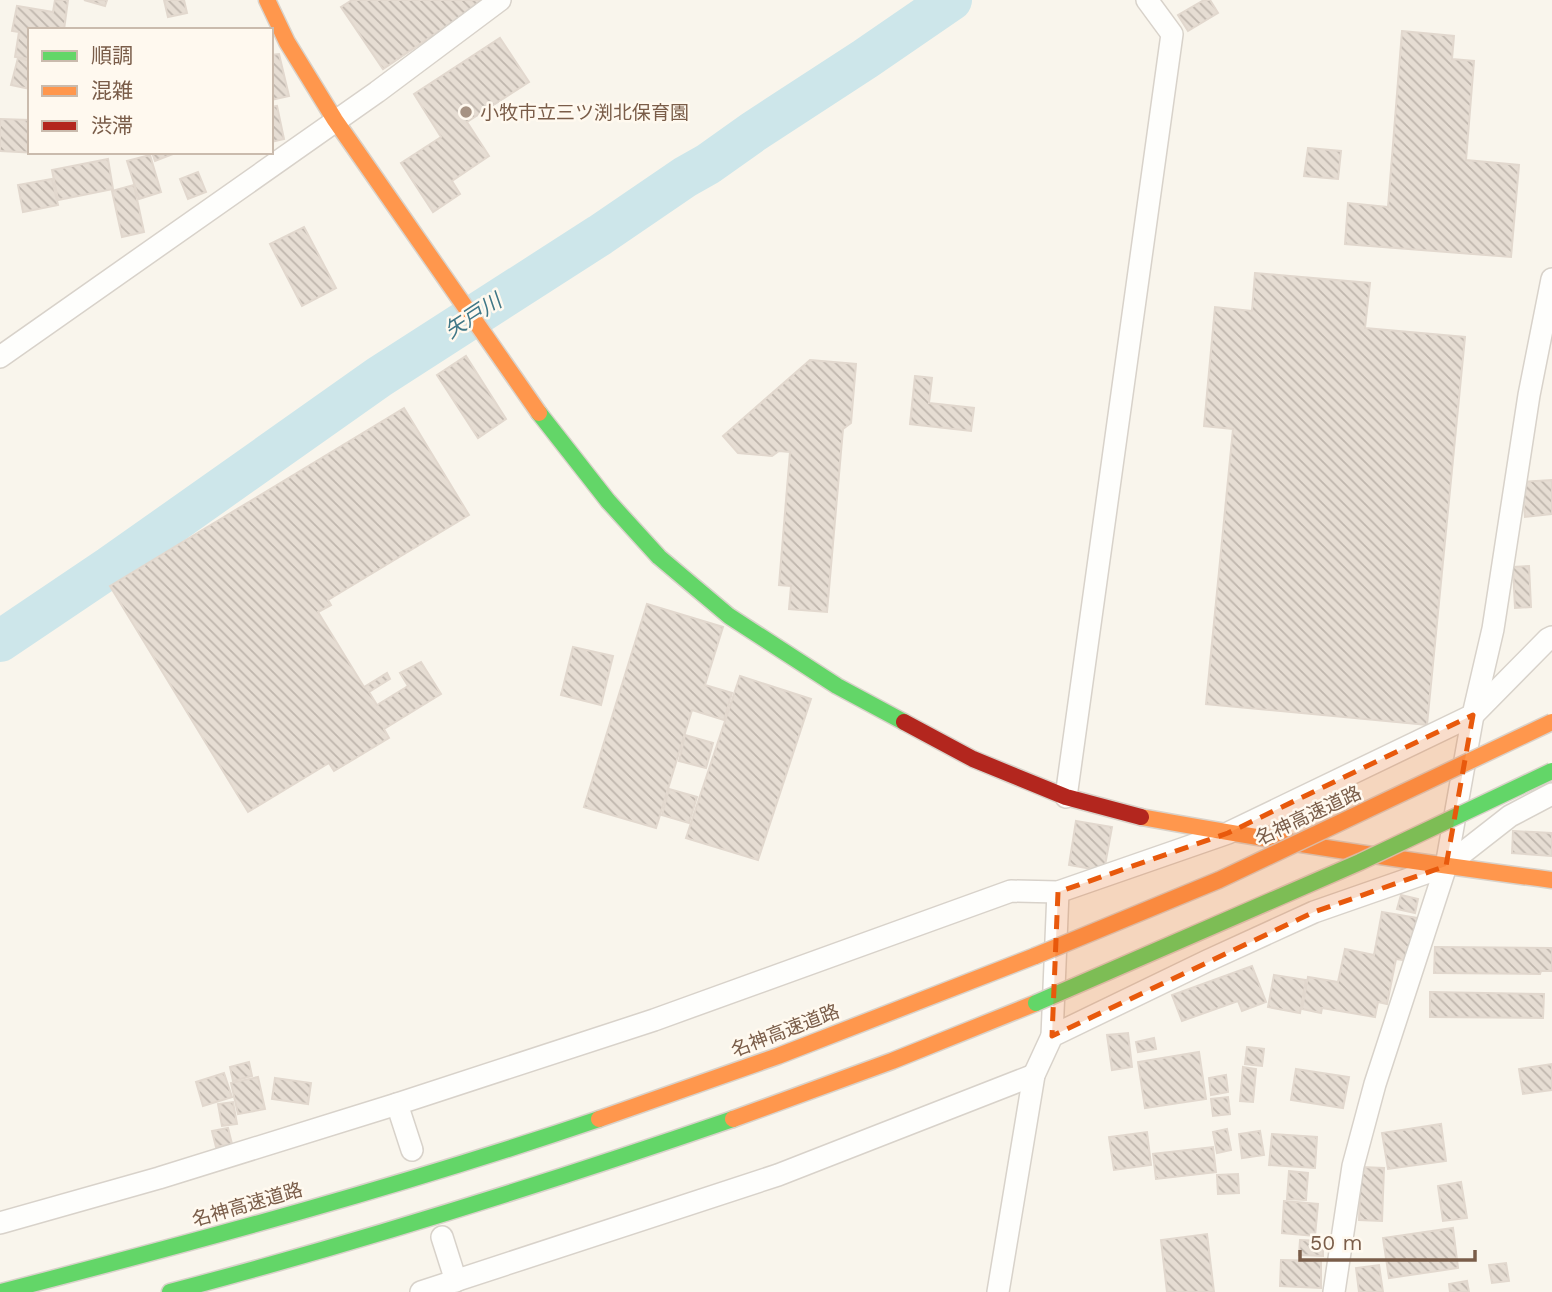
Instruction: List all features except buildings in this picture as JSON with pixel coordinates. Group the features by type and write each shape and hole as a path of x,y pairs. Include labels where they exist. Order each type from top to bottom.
{"main road":[{"path":"267,0 288,42 335,120 535,408 608,501 659,557 729,616 837,686 973,759 1066,797 1133,816 1228,833 1552,880"},
{"name":"名神高速道路","path":"1,1292 231,1232 517,1146 743,1069 980,979 1219,880 1552,722"},
{"path":"170,1292 245,1273 530,1188 759,1110 996,1020 1237,918 1552,771"}],"street":[{"path":"0,357 377,92 500,0"},
{"path":"1066,797 1172,34 1147,0"},
{"path":"1334,1292 1353,1166 1375,1084 1446,866 1473,715 1493,629 1529,396 1552,279"},
{"path":"0,1223 159,1178 654,1020 1011,891 1058,892 1228,833 1473,715 1552,636"},
{"path":"1052,1036 1314,912 1446,866 1510,816 1552,794"},
{"path":"998,1292 1034,1074 1052,1036 1058,892"},
{"path":"421,1292 778,1174 1034,1074"},
{"path":"397,1104 412,1150"},
{"path":"442,1237 456,1281"}],"highlighted area":[{"path":"1473,715 1446,866 1314,912 1052,1036 1058,892 1228,833"}],"waterway":[{"name":"矢戸川","path":"0,641 110,567 379,377 708,164 951,0"}],"traffic: fast":[{"path":"539,413 608,501 659,557 729,616 837,686 904,722"},
{"path":"1036,1003 1360,862 1552,771"},
{"path":"1,1292 302,1211 599,1119"},
{"path":"170,1292 453,1211 733,1119"}],"traffic: slow":[{"path":"267,0 287,42 335,120 539,413"},
{"path":"1035,956 1219,880 1552,722"},
{"path":"1141,817 1347,851 1552,880"},
{"path":"599,1119 778,1056 1035,956"},
{"path":"733,1119 892,1061 1036,1003"}],"traffic: jam":[{"path":"904,722 973,759 1066,797 1141,817"}],"place":[{"name":"小牧市立三ツ渕北保育園","path":"466,112"}]}
